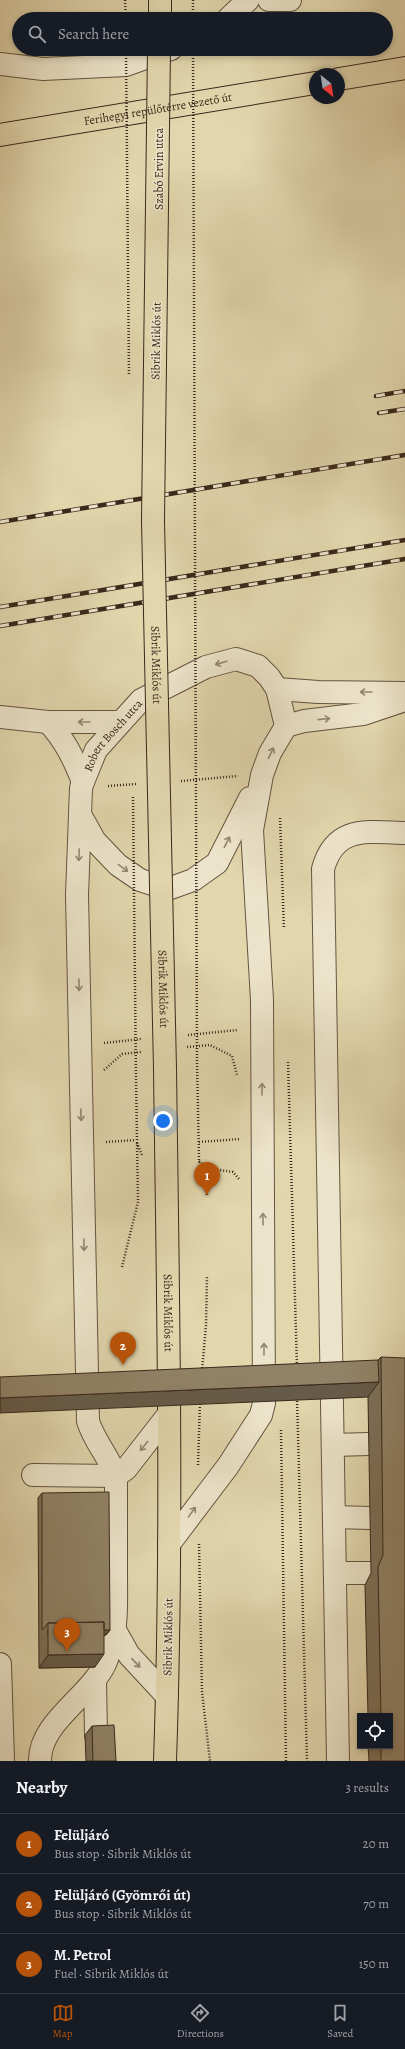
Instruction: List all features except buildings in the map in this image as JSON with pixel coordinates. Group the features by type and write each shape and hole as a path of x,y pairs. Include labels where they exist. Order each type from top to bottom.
{"main road":[{"path":"160,0 160,12"},
{"name":"Szabó Ervin utca","path":"158,217 159,56"},
{"path":"345,78 405,68"},
{"name":"Ferihegyi repülőtérre vezető út","path":"0,135 309,84"},
{"name":"Sibrik Miklós út","path":"158,217 153,521 168,1229 169,1544 165,1761"}],"street":[{"path":"235,12 248,0"},
{"path":"269,0 290,0"},
{"path":"0,64 43,70 126,65 151,56"},
{"name":"Robert Bosch utca","path":"82,785 96,750 119,722 141,700 206,667 236,659 258,666 277,690"},
{"path":"286,726 277,690 405,693"},
{"path":"81,816 96,841 118,865 140,880 168,889 193,880 217,863 262,775 270,753 286,726 304,721 363,714 405,700"},
{"path":"0,717 48,722 119,722"},
{"name":"Robert Bosch utca","path":"48,722 61,736 72,754 82,785"},
{"path":"169,1544 228,1466 261,1415 264,1403 262,1000 252,830 262,775"},
{"path":"40,1761 40,1750 56,1722 95,1680 107,1660 115,1630 116,1476 109,1460 91,1432 88,1421 77,895 82,785"},
{"path":"338,1761 323,869 327,855 336,843 348,836 361,832 405,833"},
{"path":"33,1475 116,1476 126,1468 168,1415"},
{"path":"333,1445 369,1444"},
{"path":"334,1518 370,1518"},
{"path":"335,1573 371,1573"},
{"path":"115,1630 129,1655 167,1696"},
{"path":"0,1664 2,1761"},
{"path":"95,1680 96,1735"}],"path":[{"path":"125,0 126,12"},
{"path":"193,0 193,12"},
{"path":"193,56 197,1060 199,1161 207,1195"},
{"path":"176,781 262,775"},
{"path":"82,785 144,784"},
{"path":"280,811 284,930"},
{"path":"288,1056 297,1372"},
{"path":"122,1267 138,1202 136,1079"},
{"path":"101,1142 136,1140"},
{"path":"199,1142 238,1140"},
{"path":"297,1396 307,1761"},
{"path":"281,1444 286,1761"}],"railway":[{"path":"376,396 405,391"},
{"path":"379,413 405,409"},
{"path":"0,522 405,455"},
{"path":"0,607 405,540"},
{"path":"0,626 405,559"}],"place":[{"name":"Felüljáró","path":"207,1195"},
{"name":"Felüljáró (Gyömrői út)","path":"123,1365"},
{"name":"M. Petrol","path":"67,1651"}]}
